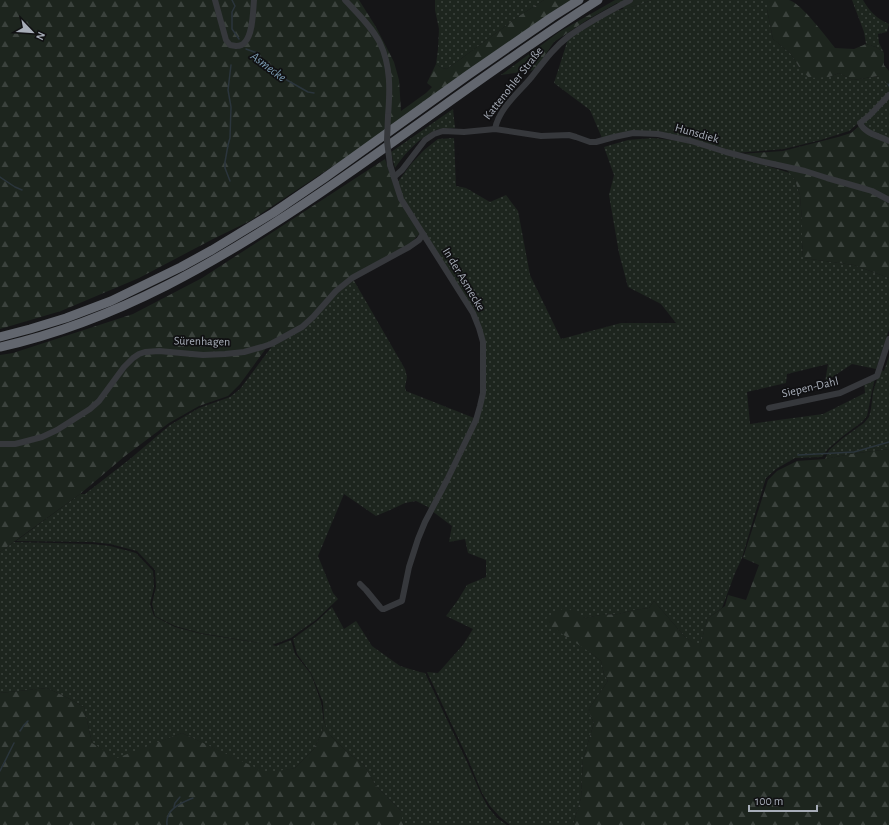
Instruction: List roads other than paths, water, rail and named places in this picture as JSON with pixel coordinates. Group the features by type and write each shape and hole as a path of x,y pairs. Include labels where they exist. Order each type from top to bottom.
{"highway":[{"path":"0,337 66,318 111,301 181,267 212,250 298,196 420,111 468,75 579,0"},
{"path":"0,347 84,322 161,289 211,262 248,240 360,166 541,37 598,0"}],"street":[{"path":"215,0 226,40 230,45 236,46 244,43 249,36 254,0"},
{"name":"In der Asmecke","path":"345,0 370,28 380,43 386,58 390,77 387,141 390,165 401,199 473,314 483,342 483,393 476,420 418,539 409,567 402,601 382,609 360,584"},
{"name":"Kattenohler Straße","path":"394,176 402,170 425,140 434,134 443,131 464,132 495,129 497,121 511,100 554,49 569,36 630,0"},
{"path":"889,95 860,123 867,132 889,142"},
{"name":"Hunsdiek","path":"495,129 541,136 569,135 576,136 590,142 596,142 633,133 658,134 690,141 758,161 805,171 872,191 889,200"},
{"name":"Sürenhagen","path":"0,444 15,444 42,437 57,430 99,401 124,367 139,354 159,351 203,355 225,354 244,352 271,344 302,327 336,291 352,278 409,247 419,240 423,234"},
{"name":"Siepen-Dahl","path":"769,408 840,394 876,376 889,339"}],"waterway":[{"name":"Asmecke","path":"232,0 235,6 232,12 232,29 239,39"},
{"name":"Asmecke","path":"246,49 257,53 270,68 285,79 308,92 314,93"},
{"path":"230,181 225,168 225,162 230,138 231,107 228,90 231,65"},
{"path":"0,177 22,190"},
{"path":"798,455 854,452 889,442"},
{"path":"20,731 28,721"},
{"path":"0,771 14,743"},
{"path":"174,807 175,803 180,797"},
{"path":"167,825 167,819 171,811 175,807 193,798"}]}
